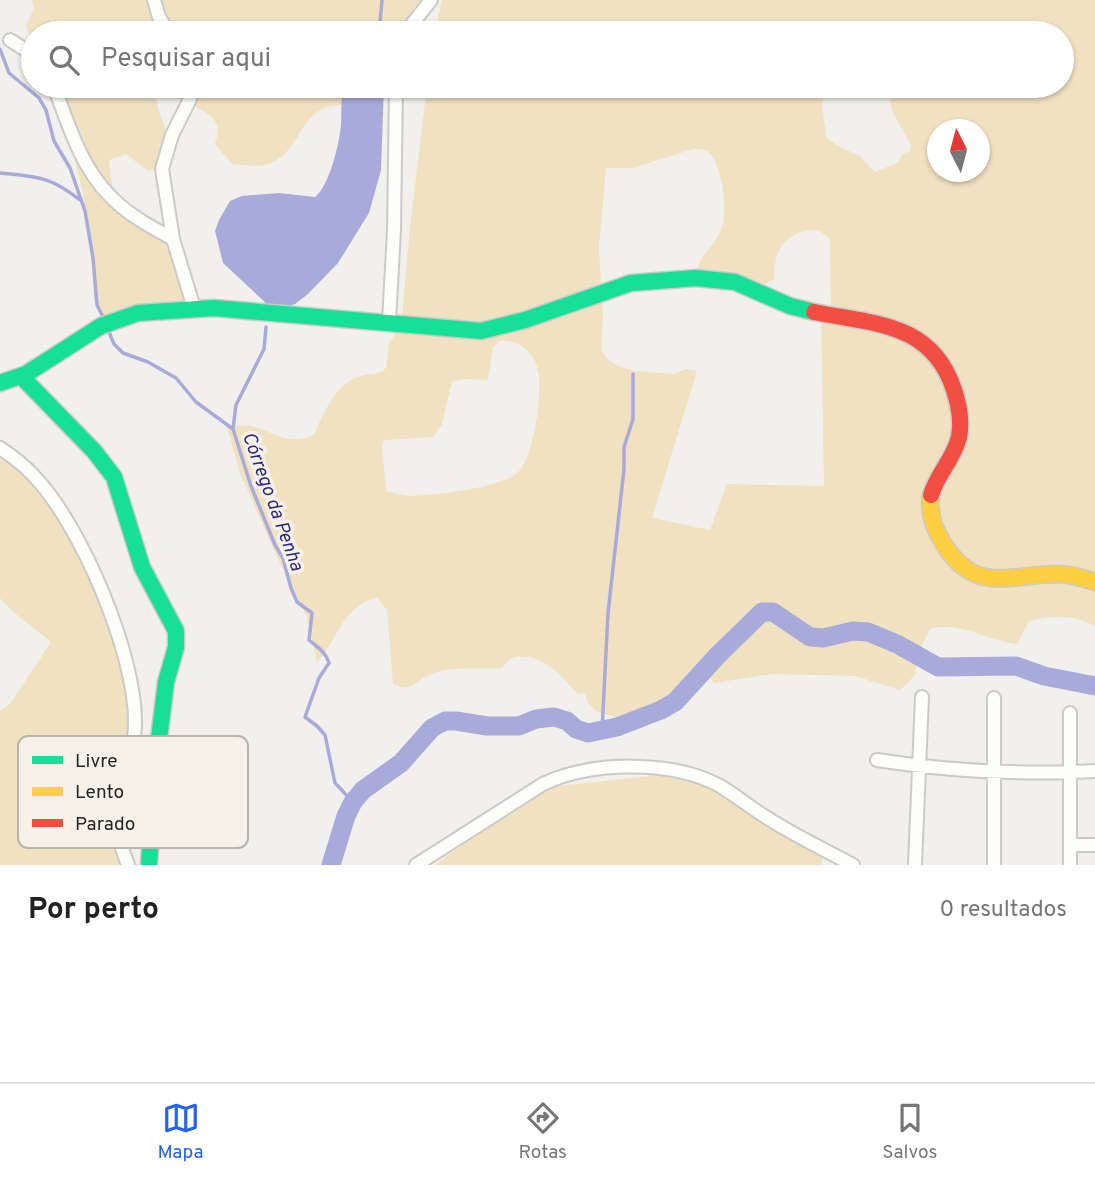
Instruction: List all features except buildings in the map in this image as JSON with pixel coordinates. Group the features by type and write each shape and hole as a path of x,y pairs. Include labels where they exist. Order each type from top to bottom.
{"street":[{"path":"154,0 162,21"},
{"path":"414,21 431,0"},
{"path":"10,40 21,47"},
{"path":"59,98 76,144 95,178 124,208 173,239"},
{"path":"190,98 163,159 162,177 173,239 194,308"},
{"path":"390,322 396,98"},
{"path":"0,383 20,376 104,325 138,313 214,308 488,330 508,326 639,282 718,279 739,284 791,306 822,315 902,331 927,346 938,359 959,405 959,436 955,449 932,489 930,499 935,527 942,543 970,574 986,580 1057,574 1095,582"},
{"path":"20,376 94,451 114,477 127,512 139,560 176,631 176,647 166,682 159,736"},
{"path":"0,448 33,474 60,510 85,552 114,622 135,709 134,736"},
{"path":"915,865 922,697"},
{"path":"993,698 994,865"},
{"path":"1070,713 1070,865"},
{"path":"877,760 918,766 993,770 1069,773 1095,771"},
{"path":"416,865 543,784 560,776 599,769 648,767 684,772 719,786 770,820 853,865"},
{"path":"1071,845 1095,845"},
{"path":"122,848 128,865"}],"shaded area":[{"path":"32,0 420,0 405,21 28,21 34,7"},
{"path":"442,0 1095,0 1095,626 1079,619 1063,617 1029,621 1017,644 963,629 930,629 920,649 915,675 900,690 855,676 773,674 714,683 708,674 696,678 671,702 662,703 631,721 597,712 588,703 585,693 578,694 549,666 531,657 511,658 502,668 437,672 409,687 393,684 387,610 377,598 357,607 349,615 317,663 307,617 240,473 227,427 252,426 290,439 314,435 332,400 344,385 352,379 386,368 389,343 400,327 402,317 426,98 824,98 822,104 826,137 836,145 860,156 875,172 897,163 903,154 910,151 911,145 892,111 890,98 1074,98 1074,21 438,21","holes":["693,149 701,149 713,158 721,177 724,213 721,230 700,262 696,277 765,284 774,280 777,254 786,241 798,233 812,230 825,234 830,240 831,315 821,313 824,486 727,484 710,530 652,518 697,371 686,369 674,374 635,371 616,365 606,358 601,349 603,316 599,247 606,168 633,168","501,340 528,351 539,377 533,436 530,450 520,470 500,482 453,492 412,496 386,491 382,445 384,440 433,437 442,424 452,381 488,380 493,347"]},
{"path":"60,98 157,98 166,139 157,168 148,171 126,154 109,160 112,185 128,206 162,233 177,266 190,309 104,324 94,299 93,260 82,189"},
{"path":"176,98 342,98 341,105 327,107 310,119 280,158 257,166 232,164 215,144 218,132 215,121 189,103"},
{"path":"0,444 20,456 63,498 94,555 129,655 141,736 18,736 18,848 121,848 127,865 0,865 0,711 10,704 51,642 0,598"},
{"path":"698,771 822,853 822,865 435,865 531,795 549,787"}],"water":[{"path":"384,98 381,170 369,213 338,263 308,294 295,304 285,307 269,306 223,263 215,231 230,201 242,196 279,193 315,197 320,192 336,152 342,100"}],"waterway":[{"path":"380,21 382,0"},
{"path":"0,49 9,73 21,83"},
{"path":"39,98 46,110 54,141 70,168 85,211 97,305 104,319"},
{"name":"Córrego da Penha","path":"0,173 43,179 60,186 80,200"},
{"path":"233,429 236,405 264,349 266,327"},
{"name":"Córrego da Penha","path":"108,330 114,344 123,353 148,362 176,378 196,402 233,429 251,486 283,558 297,602 312,613 309,640 328,659 329,663 319,678 305,717 325,735 335,783 353,802"},
{"path":"602,731 608,613 624,469 624,447 633,419 633,374"},
{"path":"331,865 353,802 363,790 401,763 432,728 445,721 487,726 519,726 536,719 554,717 588,733 617,727 675,702 762,612 773,612 810,637 823,638 853,631 868,632 897,644 938,667 1016,666 1044,676 1095,686"}],"traffic: fast":[{"path":"0,383 26,374 101,326 138,313 214,308 481,331 525,320 631,283 696,278 735,282 790,306 814,312"},
{"path":"21,376 94,451 114,477 142,567 176,631 176,647 166,682 159,736"},
{"path":"149,865 150,848"}],"traffic: slow":[{"path":"931,495 931,515 938,534 957,561 969,571 996,578 1072,575 1095,582"}],"traffic: jam":[{"path":"814,312 898,330 931,351 944,368 954,390 960,431 957,445 931,495"}]}
